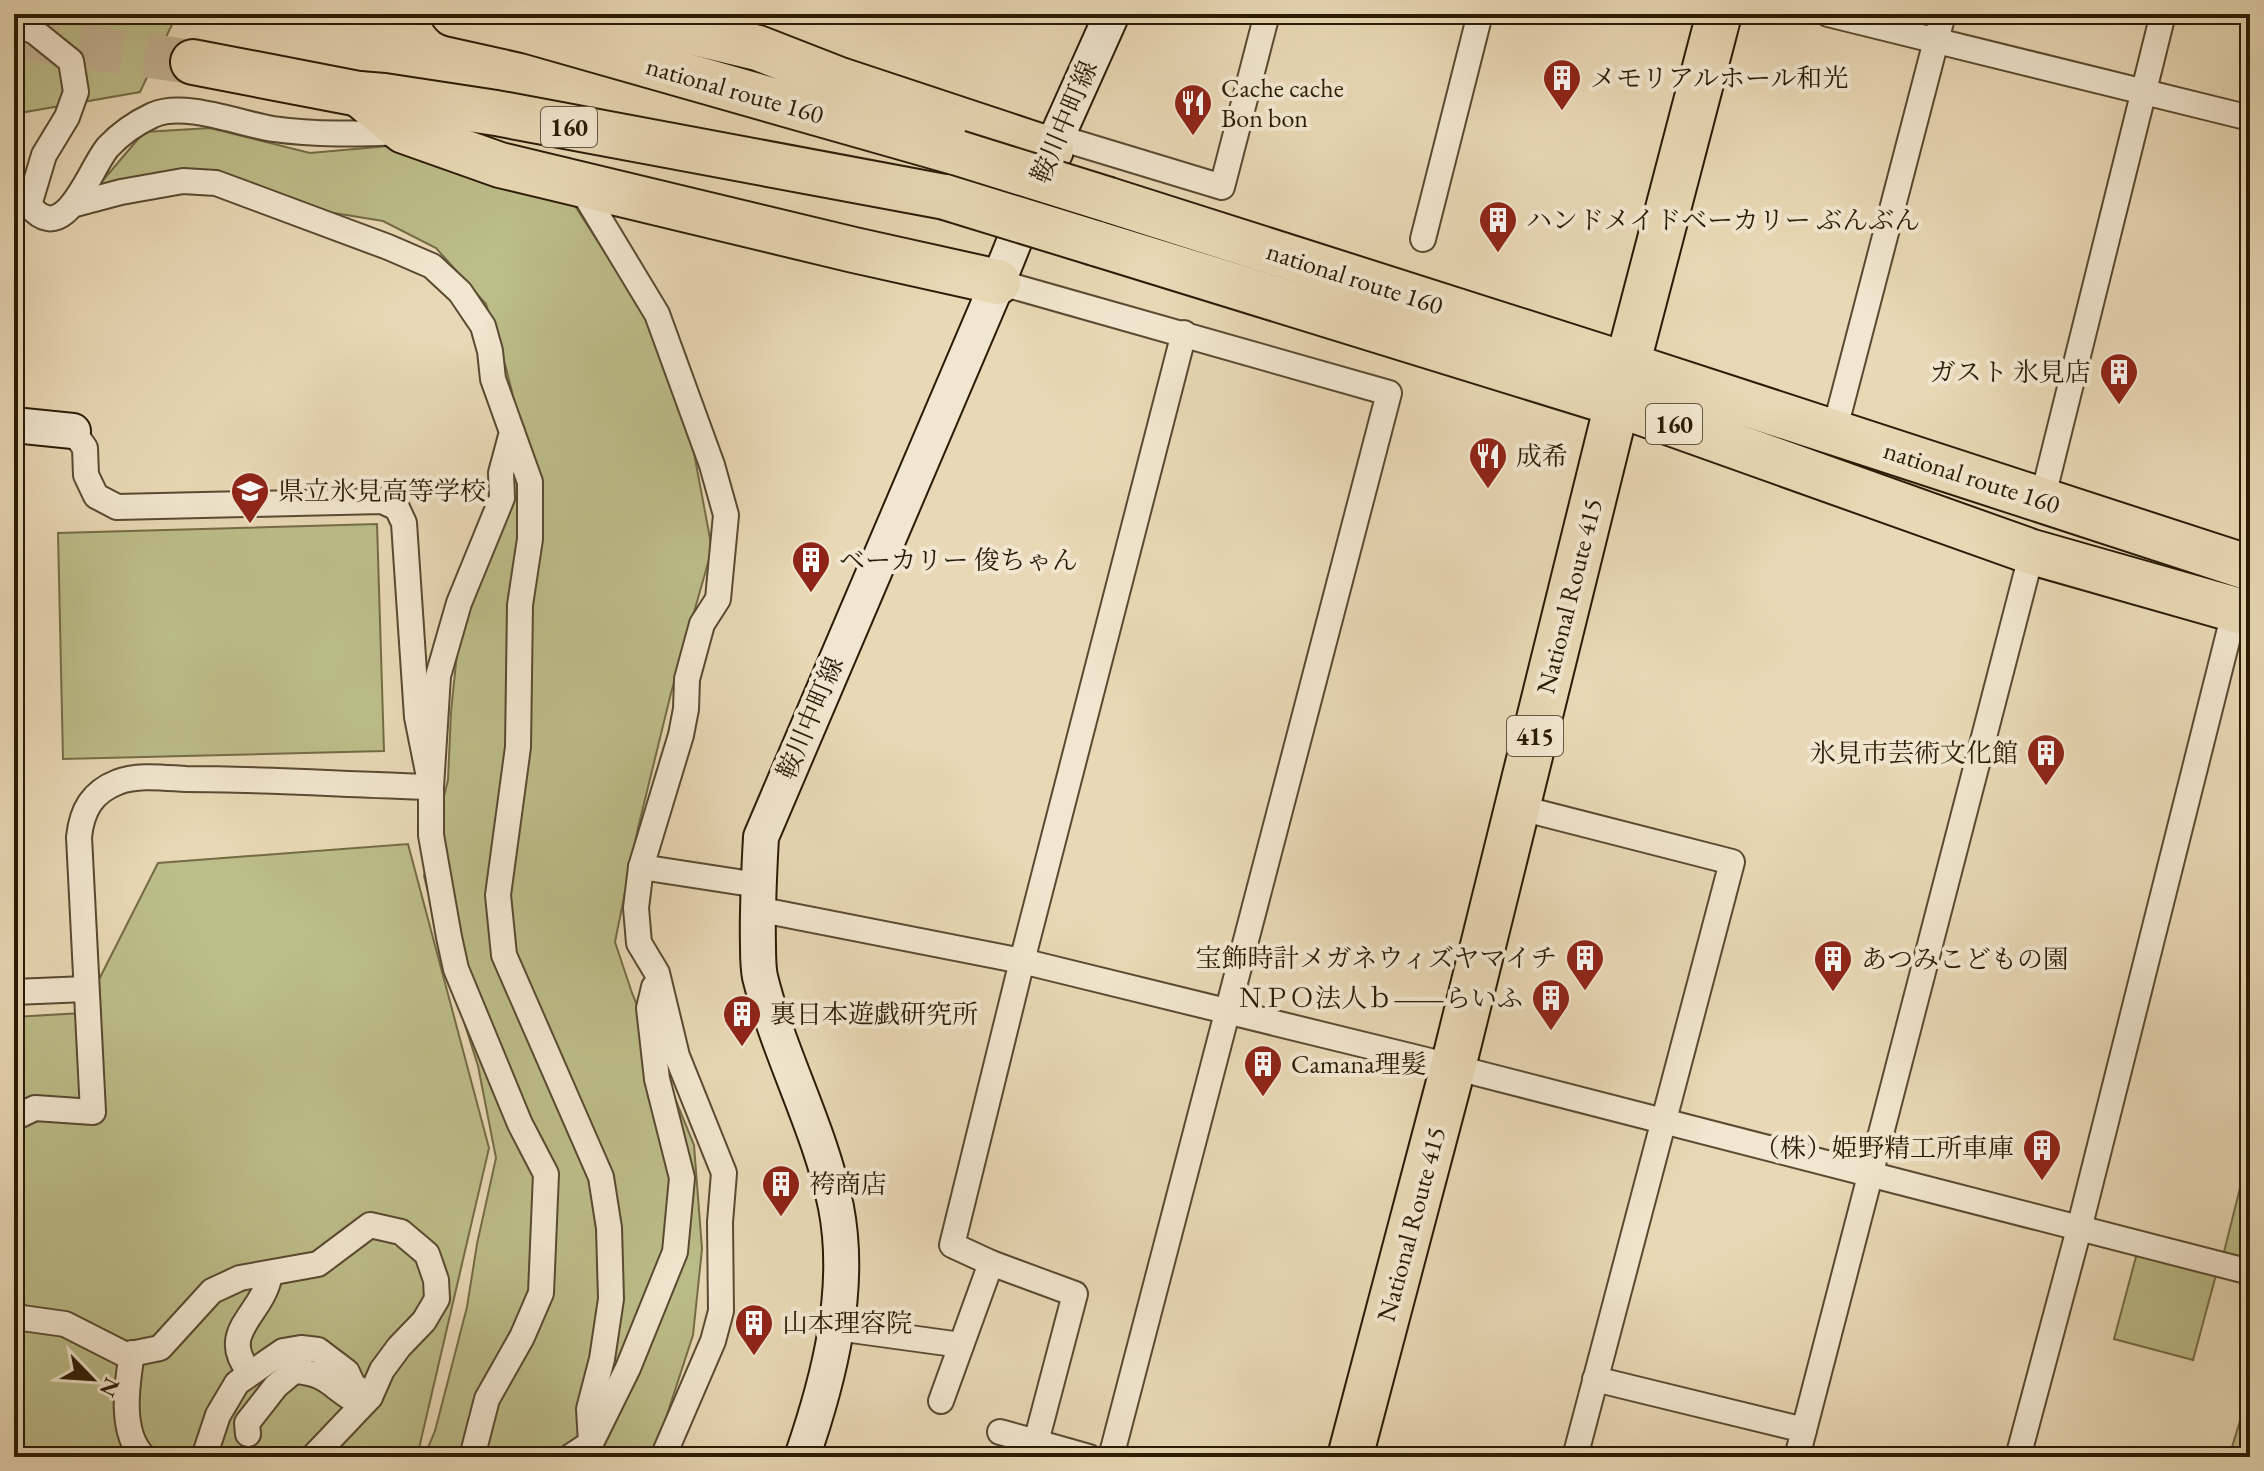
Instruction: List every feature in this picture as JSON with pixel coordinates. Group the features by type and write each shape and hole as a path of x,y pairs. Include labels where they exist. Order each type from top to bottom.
{"highway":[{"name":"national route 160","path":"453,14 529,31 958,153 1109,200 1622,384 2032,552 2243,611"},
{"path":"516,14 586,16 687,31 758,48 840,80 1054,143"},
{"name":"National Route 415","path":"1350,1457 1453,1067 1622,384 1719,14"},
{"name":"160","path":"193,62 359,94"},
{"name":"national route 160","path":"359,94 496,113 945,197 1095,243 1622,384 1834,432 2250,568"},
{"path":"359,94 404,131 500,165 998,282"}],"main road":[{"name":"鞍川中町線","path":"802,1457 816,1416 837,1328 840,1255 836,1208 819,1148 759,974 757,897 761,837 998,282 1108,15"},
{"path":"14,425 73,431"}],"street":[{"path":"1054,143 1222,187 1267,14"},
{"path":"1423,239 1480,14"},
{"path":"1828,14 2250,118"},
{"path":"1834,432 1943,14"},
{"path":"2042,500 2163,14"},
{"path":"14,23 35,32 71,61 76,92 67,117 44,155 29,205 37,215 48,220 61,216 72,205 108,148 132,126 157,113 191,111 274,129 341,135 404,131"},
{"path":"72,205 183,181 216,183 432,266 460,292 483,326 493,379 530,482 530,539 520,605 518,747 498,895 504,955 601,1177 609,1228 611,1299 602,1359 589,1409 589,1450"},
{"path":"578,184 657,314 712,465 726,515 718,599 702,624 687,679 681,735 641,867 636,908 639,943 657,973 677,1056 724,1173 720,1222 721,1311 713,1341 663,1457"},
{"path":"998,282 1389,393 1111,1457"},
{"path":"1036,1442 1075,1294 952,1245 1184,333"},
{"path":"73,431 85,448 86,475 96,496 117,507 382,501 397,508 404,523 417,717 431,787"},
{"path":"472,1457 487,1399 522,1337 541,1293 546,1174 520,1124 456,969 431,835 431,787 438,676 459,603 502,498 501,473 512,432"},
{"path":"1797,1457 2032,552"},
{"path":"2018,1457 2243,611"},
{"path":"14,1118 35,1108 93,1112 79,837 81,820 89,802 98,792 122,780 164,778 431,787"},
{"path":"1517,807 1732,862 1575,1457"},
{"path":"641,867 1453,1067 2250,1272"},
{"path":"570,1457 589,1450 628,1368 675,1252 682,1178 657,1079 649,1008 657,973"},
{"path":"14,992 86,989"},
{"path":"14,1313 22,1318 65,1324 126,1355 160,1348 212,1291 240,1278 318,1264 370,1225 401,1232 427,1254 436,1280 437,1299 424,1321 382,1370 367,1401 313,1457"},
{"path":"941,1401 991,1263"},
{"path":"250,1373 238,1355 236,1342 245,1322 268,1288 270,1274"},
{"path":"837,1328 961,1345"},
{"path":"204,1457 218,1415 237,1383 283,1351 301,1348 318,1350 347,1372 353,1385 367,1401"},
{"path":"132,1353 127,1390 130,1431 135,1449 144,1457"},
{"path":"248,1434 247,1423 276,1386 294,1371 313,1372 332,1382 346,1395 367,1401"},
{"path":"1595,1379 1804,1430"},
{"path":"1000,1432 1089,1457"}],"green space":[{"path":"14,14 177,14 140,92 14,114"},
{"path":"210,128 310,153 400,145 566,192 647,318 694,453 712,549 671,693 638,828 615,942 632,993 694,1145 702,1249 693,1335 664,1424 649,1457 424,1457 435,1431 467,1307 496,1158 478,1066 448,971 424,876 448,780 460,624 525,444 486,304 436,248 383,221 204,192 99,185 144,132"},
{"path":"377,524 384,751 63,759 58,533"},
{"path":"408,844 489,1148 417,1457 25,1457 14,1428 14,1017 82,1013 158,863"},
{"path":"2243,1176 2250,1177 2250,1259 2224,1252"},
{"path":"2137,1253 2216,1275 2193,1360 2114,1339"},
{"path":"2250,1388 2250,1457 2229,1457"}],"tunnel":[{"path":"14,37 193,62"}],"place":[{"name":"メモリアルホール和光","path":"1562,112"},
{"name":"Cache cache Bon bon","path":"1193,137"},
{"name":"ハンドメイドベーカリー ぶんぶん","path":"1498,254"},
{"name":"ガスト 氷見店","path":"2119,406"},
{"name":"成希","path":"1488,490"},
{"name":"県立氷見高等学校","path":"250,525"},
{"name":"ベーカリー 俊ちゃん","path":"811,594"},
{"name":"氷見市芸術文化館","path":"2046,787"},
{"name":"宝飾時計メガネウィズヤマイチ","path":"1585,992"},
{"name":"あつみこどもの園","path":"1833,993"},
{"name":"ＮＰＯ法人ｂ―らいふ","path":"1551,1032"},
{"name":"裏日本遊戯研究所","path":"742,1048"},
{"name":"Camana理髮","path":"1263,1098"},
{"name":"（株）姫野精工所車庫","path":"2042,1182"},
{"name":"袴商店","path":"781,1218"},
{"name":"山本理容院","path":"754,1357"}]}
